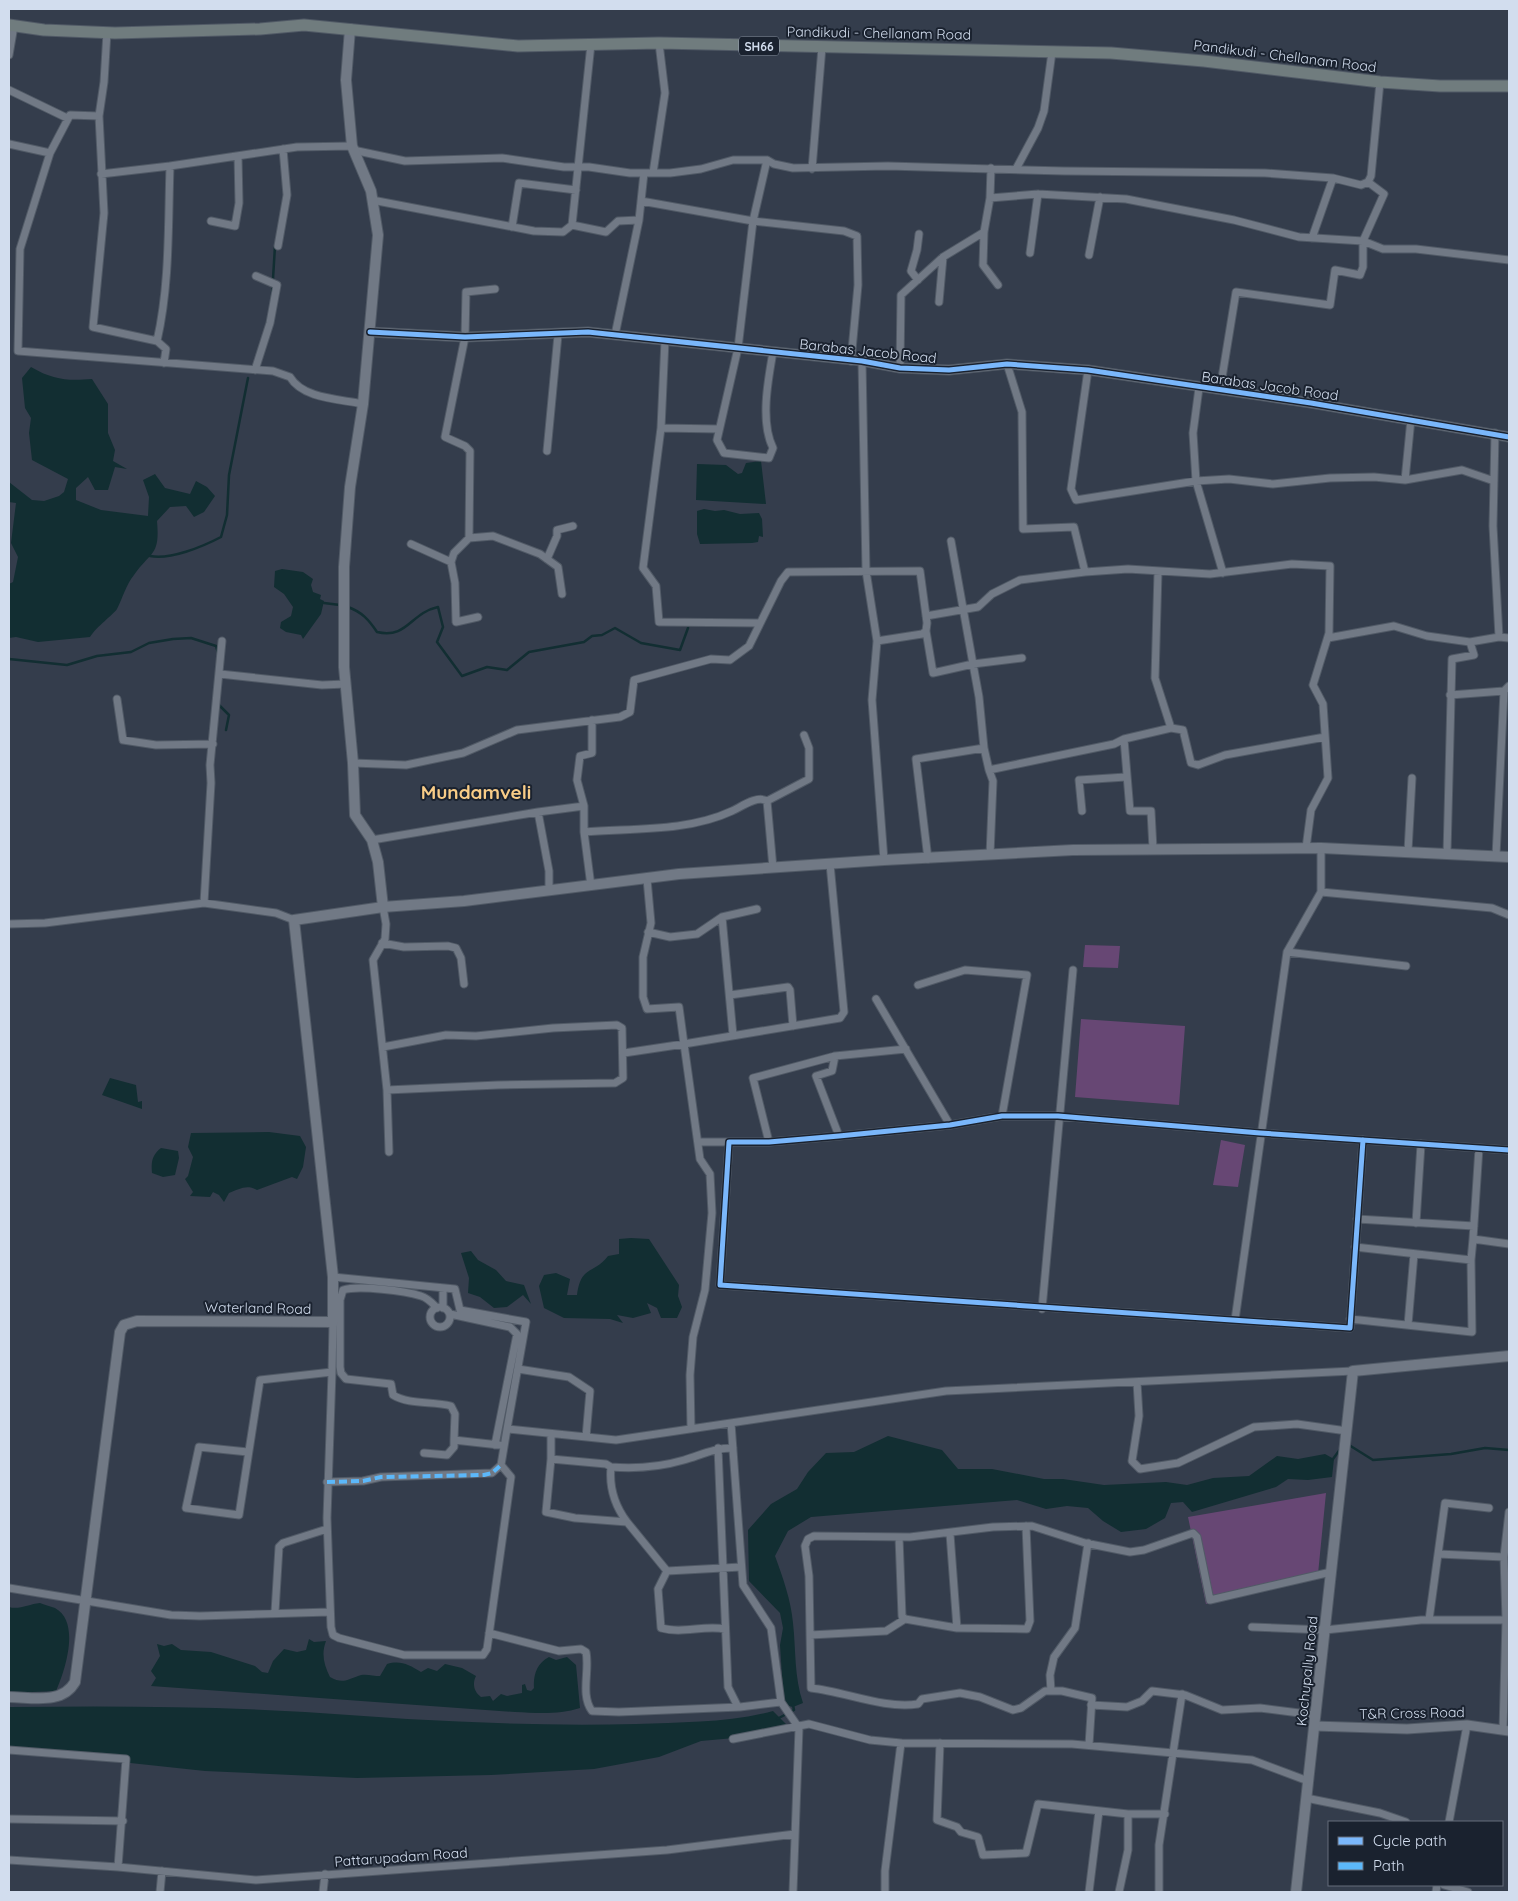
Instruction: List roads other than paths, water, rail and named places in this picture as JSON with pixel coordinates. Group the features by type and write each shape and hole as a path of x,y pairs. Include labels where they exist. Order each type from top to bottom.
{"main road":[{"name":"Pandikudi - Chellanam Road","path":"12,26 107,32 260,29 304,25 518,46 659,43 1111,53 1204,61 1380,82 1440,86 1509,86"},
{"path":"350,29 346,80 353,148 370,191 378,235 363,404 350,487 344,598 346,684 353,763 355,815 372,840 378,862 382,906"},
{"path":"333,1322 334,1277 294,920 382,906 464,901 647,879 884,860 1153,849 1306,848 1509,857"},
{"name":"Waterland Road","path":"9,1697 57,1698 70,1690 75,1682 120,1332 124,1325 129,1321 333,1322"},
{"path":"1347,1431 1354,1371 1509,1356"},
{"name":"Kochupally Road","path":"1296,1892 1347,1431"}],"street":[{"path":"9,55 12,26"},
{"path":"107,32 104,82 99,116 104,213 93,327 157,340 166,349 164,362"},
{"path":"653,173 665,93 659,43"},
{"path":"372,200 534,231 563,232 572,225 591,44"},
{"path":"812,169 822,48"},
{"path":"1016,169 1038,128 1044,111 1052,52"},
{"path":"101,174 283,149 353,148 405,161 502,158 579,168 644,173 701,169 733,160 767,160 774,164 792,168 812,169 879,166 1265,173 1333,178 1362,185 1368,182 1371,176 1380,82"},
{"path":"9,90 67,118"},
{"path":"99,116 70,115 50,153 20,249 18,351 273,371 290,377 303,391 363,404"},
{"path":"9,144 50,153"},
{"path":"278,246 287,195 283,149"},
{"path":"211,221 235,226 239,203 238,156"},
{"path":"767,160 753,221 738,348 717,440 724,453 769,458 773,448 768,436 767,384 773,352"},
{"path":"157,340 161,324 168,251 170,166"},
{"path":"991,168 990,198 984,232 983,265 998,285"},
{"path":"616,335 639,220 644,173"},
{"path":"1312,238 1333,178"},
{"path":"1220,390 1236,292 1330,305 1335,270 1360,275 1363,241 1384,194 1368,182"},
{"path":"512,227 519,183 576,190"},
{"path":"990,198 1038,194 1126,199 1312,238 1363,241 1383,249 1416,249 1509,260"},
{"path":"1030,253 1038,194"},
{"path":"1089,255 1100,197"},
{"path":"641,201 753,221 844,230 857,236 858,284 852,361"},
{"path":"572,225 606,232 618,221 639,220"},
{"path":"900,368 901,295 942,257 984,232"},
{"path":"918,280 911,271 919,234"},
{"path":"939,302 942,257"},
{"path":"255,370 270,323 277,285 256,276"},
{"path":"469,538 470,451 465,446 445,437 465,338 466,292 495,289"},
{"name":"Barabas Jacob Road","path":"370,332 465,338 588,332 862,361 900,368 949,370 1007,364 1088,370 1410,419 1509,437"},
{"path":"547,451 558,334"},
{"path":"664,340 661,428 643,568 656,586 659,622 759,624"},
{"path":"862,361 866,571 877,641 872,700 884,860"},
{"path":"1007,364 1022,412 1023,528 1074,527 1085,572"},
{"path":"1088,370 1071,489 1076,500 1196,481 1229,479 1274,484 1330,478 1374,477 1405,480 1462,470 1494,481"},
{"path":"1198,388 1194,433 1196,481 1223,573"},
{"path":"1405,480 1410,419"},
{"path":"661,428 719,429"},
{"path":"1495,433 1493,526 1499,637"},
{"path":"547,559 557,536 557,530 574,526"},
{"path":"478,617 456,622 455,583 452,562 454,552 469,538 493,536 547,559 558,567 562,594"},
{"path":"951,541 979,697 984,748 993,781 990,855"},
{"path":"411,544 452,562"},
{"path":"926,616 963,612 978,608 992,594 1020,580 1128,569 1196,574 1223,573 1292,564 1330,566 1328,638 1313,685 1323,704 1328,778 1311,810 1306,848"},
{"path":"353,763 406,765 462,753 518,730 620,717 630,712 634,680 710,659 730,660 749,646 788,572 920,571 926,631 933,673 973,664 1022,658"},
{"path":"1158,572 1155,678 1171,728"},
{"path":"1328,638 1394,626 1427,636 1470,642 1499,637 1509,638"},
{"path":"877,641 922,634 926,631"},
{"path":"204,903 213,744 222,641"},
{"path":"1447,854 1452,659 1474,655 1470,642"},
{"path":"220,674 322,685 346,684"},
{"path":"1450,695 1507,689 1496,856"},
{"path":"117,699 123,740 156,745 213,744"},
{"path":"591,886 584,832 584,806 577,780 580,756 592,753 592,720"},
{"path":"989,770 1105,746 1171,728 1183,730 1191,763 1198,765 1225,755 1326,736"},
{"path":"584,832 672,826 714,819 758,799 767,801 809,780 809,748 804,735"},
{"path":"1124,740 1130,811 1151,811 1153,849"},
{"path":"928,858 916,759 984,748"},
{"path":"1082,812 1079,780 1126,777"},
{"path":"1408,852 1412,778"},
{"path":"767,801 773,868"},
{"path":"372,840 584,806"},
{"path":"538,812 549,871 549,891"},
{"path":"1235,1320 1287,952 1321,892 1321,848"},
{"path":"624,1053 833,1021 840,1018 844,1012 830,864"},
{"path":"647,879 651,923 643,957 645,1004 647,1009 678,1007 700,1158 710,1174 712,1213 705,1290 693,1336 690,1375 691,1429"},
{"path":"1321,892 1492,908 1509,915"},
{"path":"9,924 45,923 204,903 276,913 294,920"},
{"path":"382,906 386,931 373,960 387,1090 389,1152"},
{"path":"648,932 670,937 697,934 722,917 757,909"},
{"path":"722,917 734,1035"},
{"path":"382,943 404,946 448,946 456,948 461,958 464,984"},
{"path":"1287,952 1406,966"},
{"path":"918,985 965,970 1027,975 1002,1116"},
{"path":"1042,1308 1058,1116 1073,970"},
{"path":"730,995 788,987 790,990 793,1026"},
{"path":"876,999 950,1125"},
{"path":"383,1047 446,1036 476,1036 553,1028 617,1026 622,1028 623,1078 615,1083 498,1085 387,1090"},
{"path":"769,1142 753,1078 835,1056 906,1049"},
{"path":"835,1056 832,1071 816,1076 839,1136"},
{"path":"698,1142 769,1142 950,1125 1002,1116 1058,1116 1260,1133 1509,1150"},
{"path":"729,1142 720,1285 1350,1328 1363,1140"},
{"path":"1416,1223 1421,1144"},
{"path":"1350,1319 1472,1332 1471,1260 1479,1148"},
{"path":"1357,1219 1474,1226"},
{"path":"1473,1239 1509,1244"},
{"path":"1355,1247 1471,1260"},
{"path":"1408,1325 1414,1254"},
{"path":"327,1482 363,1481 381,1477 484,1475 492,1473 501,1465 526,1322 460,1310 454,1289 334,1277"},
{"path":"424,1453 447,1455 454,1447 455,1414 451,1406 436,1402 400,1399 393,1395 391,1384 346,1379 341,1373 340,1367 340,1300 343,1290 370,1288 422,1296 450,1314 510,1327 515,1330 517,1334 495,1445"},
{"path":"443,1288 440,1308 432,1313 431,1319 436,1326 443,1327 448,1323 450,1314"},
{"path":"333,1322 327,1482 330,1612 333,1635 404,1655 483,1655 487,1650 511,1477 501,1465"},
{"path":"518,1369 569,1377 590,1391 586,1437"},
{"path":"506,1429 616,1440 946,1391 1354,1371"},
{"path":"248,1452 199,1447 186,1508 239,1515 260,1380 332,1372"},
{"path":"1137,1382 1139,1416 1132,1461 1140,1469 1178,1463 1254,1427 1297,1424 1347,1431"},
{"path":"731,1423 743,1585 771,1628 783,1705 797,1726 792,1892"},
{"path":"551,1434 551,1459 546,1512 575,1518 627,1522"},
{"path":"454,1440 504,1446"},
{"path":"551,1459 639,1469 683,1461 718,1448 732,1448"},
{"path":"718,1448 728,1687 738,1708"},
{"path":"611,1467 612,1491 620,1512 666,1572"},
{"path":"1429,1620 1445,1502 1489,1508"},
{"path":"1506,1731 1506,1620 1508,1602 1504,1557 1509,1512"},
{"path":"1089,1745 1092,1698 1045,1691 1021,1708 1014,1710 980,1697 960,1693 922,1699 918,1704 900,1706 840,1692 811,1688 809,1576 805,1546 808,1539 814,1536 899,1537 950,1534 993,1527 1026,1526 1130,1552 1144,1550 1193,1533 1197,1537 1210,1600 1331,1572"},
{"path":"810,1635 886,1630 905,1619 957,1628 1027,1628 1030,1621 1026,1526"},
{"path":"275,1612 278,1547 283,1543 327,1528"},
{"path":"950,1534 957,1628"},
{"path":"899,1537 900,1609 905,1619"},
{"path":"1051,1691 1050,1675 1054,1656 1075,1628 1088,1543"},
{"path":"1438,1554 1504,1557"},
{"path":"666,1572 742,1567"},
{"path":"666,1572 658,1590 661,1628 674,1632 715,1628 725,1629"},
{"path":"9,1588 171,1615 200,1616 275,1612 330,1612"},
{"path":"1252,1627 1325,1630 1390,1622 1506,1620"},
{"path":"489,1633 559,1651 581,1649 586,1652 586,1686 588,1705 592,1711 619,1712 783,1705"},
{"path":"1092,1705 1127,1707 1142,1701 1152,1692 1182,1694 1222,1710 1260,1708 1315,1715"},
{"path":"1159,1892 1160,1845 1175,1754 1178,1713 1182,1694"},
{"path":"733,1739 809,1724 870,1740 901,1743 1089,1745 1252,1760 1308,1781"},
{"path":"1449,1821 1467,1725"},
{"name":"T&R Cross Road","path":"1314,1726 1407,1729 1467,1725 1506,1731"},
{"path":"885,1892 885,1871 901,1743"},
{"path":"940,1743 937,1820 957,1827 961,1832 978,1837 983,1855 1026,1853 1038,1804 1128,1814 1165,1814"},
{"path":"9,1750 126,1759 118,1866"},
{"path":"1306,1798 1380,1813 1403,1821"},
{"path":"1089,1892 1099,1811"},
{"path":"1119,1892 1128,1850 1128,1814"},
{"path":"9,1819 122,1821"},
{"name":"Pattarupadam Road","path":"9,1860 118,1866 256,1880 667,1850 795,1834"},
{"path":"160,1892 162,1871"},
{"path":"323,1892 325,1874"},
{"path":"1447,1886 1468,1892"}],"waterway":[{"path":"272,295 275,246"},
{"path":"150,556 158,557 176,554 205,545 221,537 227,515 229,475 248,378"},
{"path":"324,603 340,605"},
{"path":"348,607 365,617 377,632 387,633 403,629 421,614 438,607 443,627 437,642 462,676 487,667 507,670 529,652 584,642 592,636 602,635 615,628 641,643 680,650 688,628"},
{"path":"9,659 67,665 97,656 131,652 149,643 191,638 216,646 218,653"},
{"path":"218,704 229,715 226,730"},
{"path":"1349,1445 1373,1460 1451,1454 1485,1448 1509,1450"},
{"path":"1333,1459 1341,1448"},
{"path":"777,1719 794,1710 793,1705"}],"district":[{"name":"Mundamveli","path":"476,792"}]}
